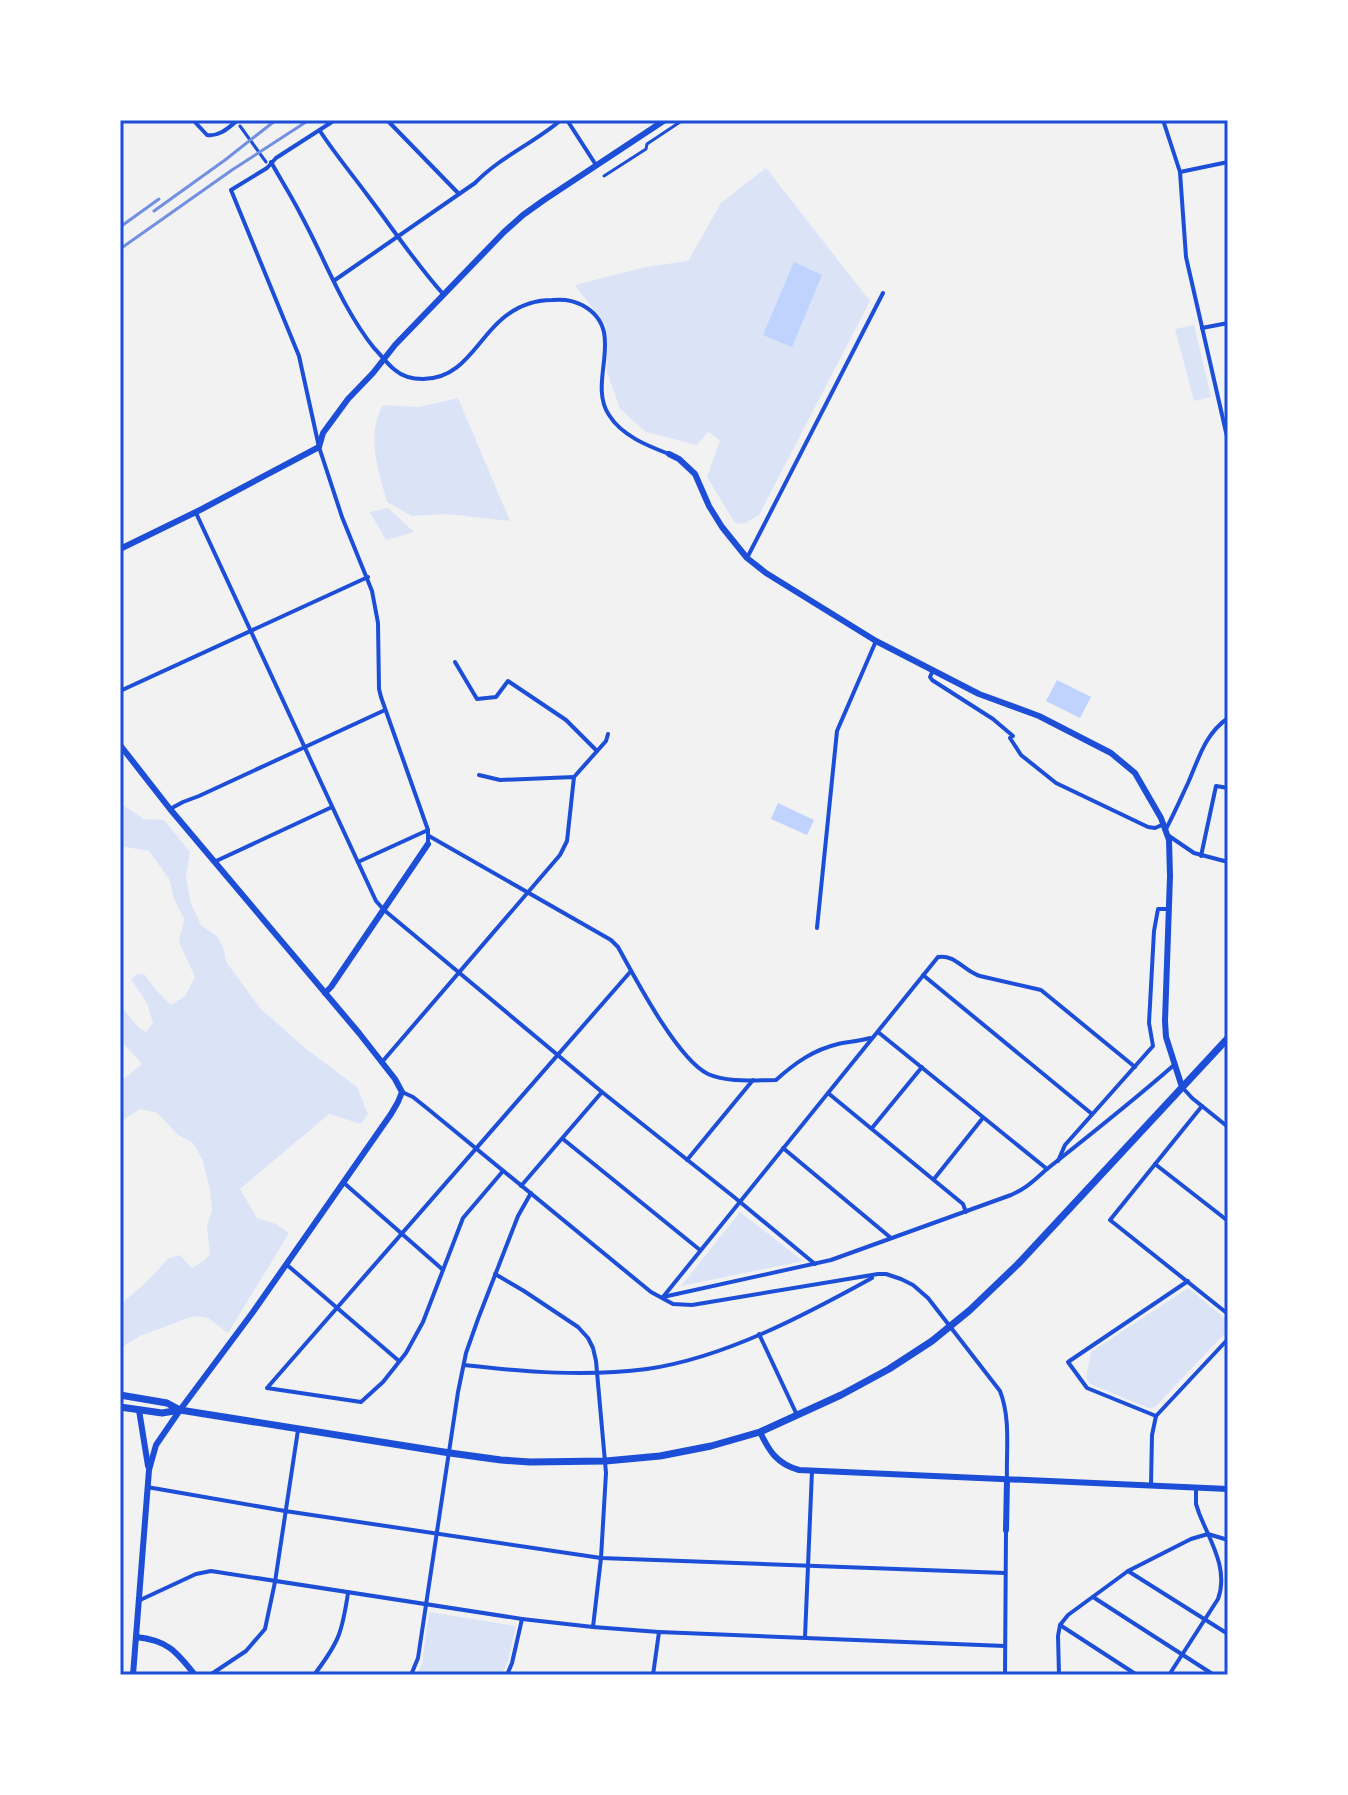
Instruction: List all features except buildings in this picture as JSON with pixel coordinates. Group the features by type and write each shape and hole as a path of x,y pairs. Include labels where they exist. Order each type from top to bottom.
{"highway":[{"path":"120,1407 162,1413 180,1410 450,1453 530,1462 606,1461 660,1456 760,1432 878,1376 950,1327 1012,1271 1228,1038"},
{"path":"120,1395 167,1403 180,1410"}],"street":[{"path":"193,120 207,135 212,136 238,120"},
{"path":"325,993 428,844 428,833 379,689 376,609 368,577 342,517 319,447 299,356 231,190 267,168 268,162 335,120"},
{"path":"387,120 459,194"},
{"path":"334,280 564,120 597,166"},
{"path":"120,549 319,447 323,433 348,399 504,232 523,215 665,120"},
{"path":"604,176 683,120"},
{"path":"1163,120 1180,172 1186,257 1228,441"},
{"path":"240,126 268,162 301,215 365,337 402,376 432,379 460,366 501,319 520,308 542,300 573,301 584,306 601,323 604,332 604,407 610,417 640,442 679,459 695,474 709,506 747,558 876,641 979,694 1039,716 1111,753 1135,773 1166,829 1186,849 1228,862"},
{"path":"320,130 338,158 444,295"},
{"path":"1180,172 1228,162"},
{"path":"747,558 883,293"},
{"path":"1202,328 1228,323"},
{"path":"196,512 376,901 602,1092 815,1264"},
{"path":"120,691 368,577"},
{"path":"817,928 837,731 876,641"},
{"path":"455,662 477,699 496,697 508,681 566,720 597,751"},
{"path":"933,670 932,680 993,719 1012,737 1021,755 1064,788 1148,827 1166,829"},
{"path":"170,809 385,710"},
{"path":"1228,718 1208,737 1166,829 1170,866 1165,1021 1166,1037 1182,1087 1228,1127"},
{"path":"382,1062 560,855 567,841 574,777 606,741 608,734"},
{"path":"120,745 382,1062 402,1092 415,1099 662,1298 673,1304 692,1305 878,1274 901,1279 928,1298 1000,1391 1005,1404 1005,1675"},
{"path":"479,775 500,780 574,777"},
{"path":"1201,856 1216,786 1228,788"},
{"path":"214,862 333,807"},
{"path":"358,862 428,833"},
{"path":"428,833 611,940 679,1047 700,1069 717,1077 776,1080 798,1060 817,1051 872,1038"},
{"path":"1056,1163 1065,1145 1153,1046 1149,1023 1154,931 1158,909 1169,909"},
{"path":"662,1298 938,957 951,957 971,973 1041,990 1135,1067"},
{"path":"503,1171 463,1218 423,1322 383,1382 361,1402 267,1388 631,971"},
{"path":"923,975 1092,1114"},
{"path":"877,1031 1047,1169"},
{"path":"662,1298 815,1264 1027,1188 1174,1065"},
{"path":"872,1128 922,1067"},
{"path":"687,1160 753,1080"},
{"path":"133,1675 147,1487 156,1445 391,1114 402,1092"},
{"path":"521,1186 602,1092"},
{"path":"828,1093 963,1204 966,1212"},
{"path":"1202,1106 1110,1220 1228,1314"},
{"path":"934,1179 983,1118"},
{"path":"563,1139 700,1250"},
{"path":"783,1148 891,1238"},
{"path":"1155,1164 1228,1221"},
{"path":"342,1182 442,1269"},
{"path":"411,1675 418,1658 463,1365 495,1274 518,1216 531,1193"},
{"path":"286,1264 399,1361"},
{"path":"495,1274 578,1327 593,1348 606,1461 601,1558 593,1627"},
{"path":"463,1365 549,1373 649,1368 730,1346 837,1297 878,1274"},
{"path":"1156,1416 1087,1388 1068,1362 1188,1281"},
{"path":"759,1334 797,1415"},
{"path":"1151,1485 1153,1424 1156,1416 1228,1339"},
{"path":"139,1410 149,1470"},
{"path":"210,1675 246,1651 265,1629 299,1428"},
{"path":"760,1432 768,1450 782,1464 799,1470 1228,1489"},
{"path":"805,1637 812,1471"},
{"path":"147,1487 601,1558 1005,1573"},
{"path":"1169,1675 1222,1589 1223,1577 1196,1504 1196,1487"},
{"path":"1060,1674 1058,1636 1060,1625 1068,1615 1128,1571 1191,1539 1208,1534 1228,1540"},
{"path":"138,1601 196,1574 211,1571 426,1605 593,1627 1005,1646"},
{"path":"1128,1571 1228,1634"},
{"path":"314,1675 333,1650 342,1629 348,1593"},
{"path":"1093,1597 1214,1675"},
{"path":"507,1675 522,1619"},
{"path":"1060,1625 1137,1675"},
{"path":"653,1675 659,1632"},
{"path":"136,1637 160,1641 172,1647 195,1675"}],"shaded area":[{"path":"766,168 870,301 759,515 743,524 735,523 707,477 720,440 708,432 697,445 646,432 620,409 607,372 606,326 575,285 646,267 688,261 721,203"},
{"path":"1194,325 1211,397 1194,401 1175,329"},
{"path":"458,398 510,521 447,514 412,516 387,502 374,441 383,405 419,407"},
{"path":"388,508 414,532 386,540 370,512"},
{"path":"120,803 144,819 164,820 190,852 186,877 191,904 201,925 218,937 226,962 260,1008 305,1048 357,1087 368,1114 361,1124 329,1114 240,1189 257,1218 276,1224 289,1233 228,1333 208,1318 194,1316 142,1335 120,1348 120,1305 169,1258 180,1255 192,1268 205,1260 210,1254 207,1227 212,1210 203,1161 193,1143 178,1135 157,1113 140,1109 120,1122 120,1082 142,1064 120,1040 120,1005 146,1032 153,1023 147,1003 131,979 137,974 144,974 171,1005 185,996 195,977 179,942 184,919 169,879 149,851 120,846"},
{"path":"740,1212 803,1261 681,1286"},
{"path":"1188,1288 1228,1321 1228,1330 1155,1407 1148,1408 1090,1384 1086,1378 1091,1352"},
{"path":"429,1612 516,1626 502,1675 417,1675 422,1663"}],"water":[{"path":"794,262 822,275 792,347 763,335"},
{"path":"1057,680 1091,697 1080,718 1046,701"},
{"path":"778,803 814,820 807,835 771,819"}],"railway":[{"path":"154,211 276,120"},
{"path":"120,249 309,120"},
{"path":"120,227 159,199"}]}
